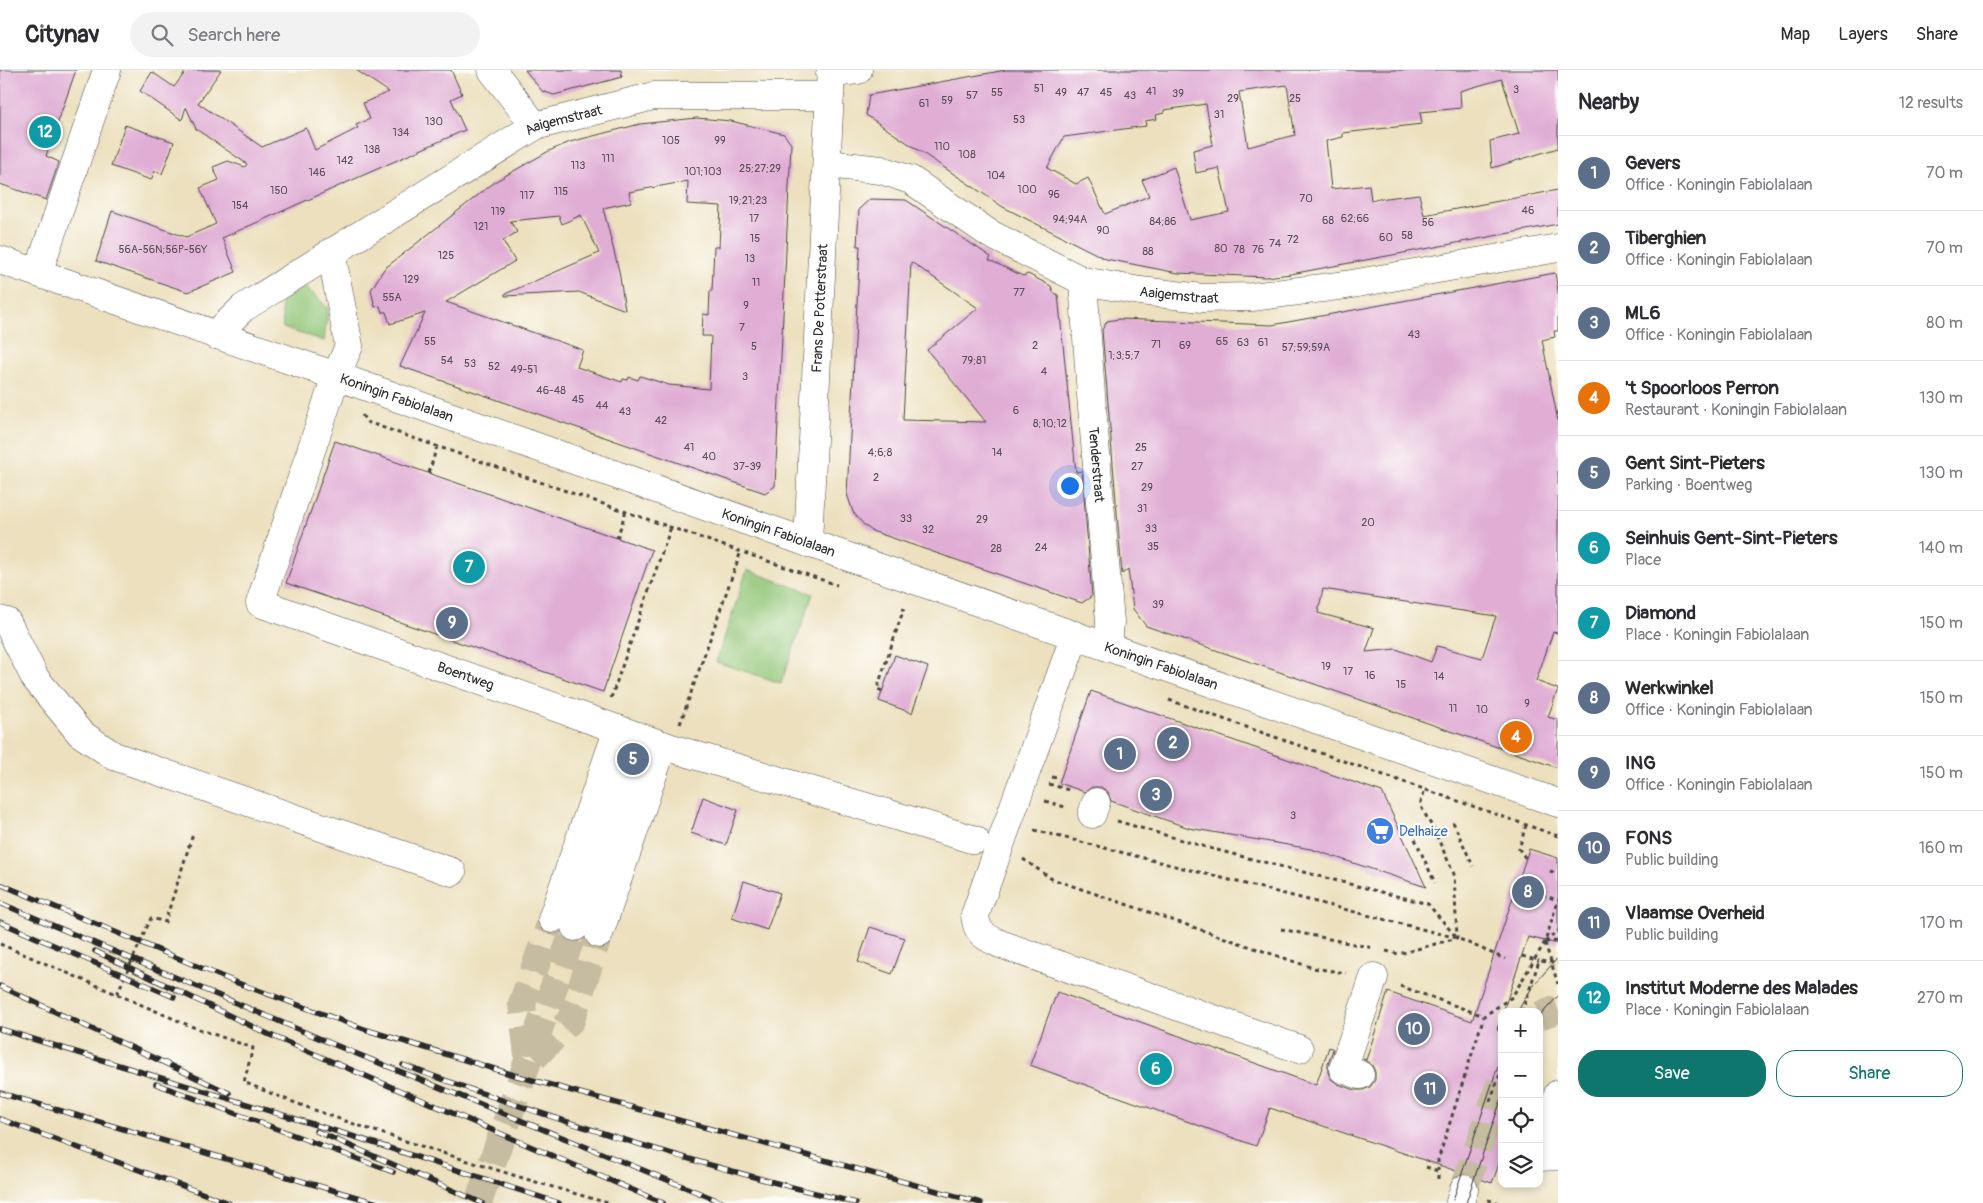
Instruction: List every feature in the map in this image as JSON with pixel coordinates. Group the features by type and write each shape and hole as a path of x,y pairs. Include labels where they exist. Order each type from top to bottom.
{"street":[{"path":"38,273 107,70"},
{"path":"492,70 535,126"},
{"name":"Aaigemstraat","path":"215,335 243,308 535,126 654,96 830,80 858,70"},
{"name":"Frans De Potterstraat","path":"808,543 828,164 830,80"},
{"name":"Aaigemstraat","path":"828,164 881,170 911,180 990,234 1083,281 1140,291 1202,298 1252,297 1346,285 1558,248"},
{"path":"331,252 349,346 336,376"},
{"name":"Koningin Fabiolalaan","path":"0,260 1558,804"},
{"name":"Tenderstraat","path":"1083,281 1110,622 1108,647"},
{"name":"Boentweg","path":"336,376 260,603 667,746 987,845"},
{"path":"0,620 7,622 35,678 80,733 114,756 452,872"},
{"path":"1076,635 987,845 975,915 976,927 984,936 1000,944 1299,1049"},
{"path":"575,927 610,726"},
{"path":"575,927 667,746"},
{"path":"575,927 626,777"},
{"path":"1360,1075 1343,1069 1374,977"},
{"path":"1558,1094 1540,1157 1558,1156"}],"path":[{"path":"429,474 437,446"},
{"path":"617,538 626,511"},
{"path":"610,726 671,526 801,572"},
{"path":"882,691 877,689 904,608"},
{"path":"1167,699 1558,836"},
{"path":"1425,789 1420,805 1434,830 1454,874 1457,938"},
{"path":"1041,800 1094,808 1209,848 1428,904 1457,938"},
{"path":"1453,822 1473,866"},
{"path":"1526,824 1518,849 1526,859"},
{"path":"1041,832 1457,938 1505,959"},
{"path":"117,994 151,918 165,922 193,834"},
{"path":"1415,839 1435,883"},
{"path":"987,845 1030,863 1052,880 1314,968 1374,977 1484,1016"},
{"path":"1550,871 1558,874"},
{"path":"1438,1180 1438,1160 1484,1016 1512,997 1544,942 1558,900 1542,895"},
{"path":"1281,929 1399,954 1457,938"},
{"path":"1544,942 1558,930"},
{"path":"1544,942 1558,941"},
{"path":"1544,942 1558,984"},
{"path":"0,944 193,1027 253,1048 244,1082 288,1101 518,1178 608,1203"},
{"path":"1522,956 1539,961 1558,963"},
{"path":"1523,1008 1539,961"},
{"path":"1490,1101 1498,1080"},
{"path":"1426,1167 1438,1171"}],"green space":[{"path":"305,286 328,308 324,341 283,328 281,302"},
{"path":"747,570 813,594 781,683 716,662"}],"building":[{"path":"0,70 76,70 46,156 59,162 46,200 0,184"},
{"path":"187,70 221,70 198,103 262,147 306,128 315,150 358,128 356,125 370,119 363,103 389,92 356,70 451,70 462,94 451,99 465,130 222,238 236,272 188,292 96,261 112,211 186,237 216,224 200,188 219,180 213,167 228,161 245,167 247,164 196,129 186,107 182,120 140,91 152,72 174,87"},
{"path":"525,70 621,70 622,77 554,95 542,91"},
{"path":"1006,70 1558,70 1558,148 1492,168 1490,141 1519,134 1502,79 1460,91 1461,108 1420,112 1422,124 1343,133 1343,137 1326,141 1331,189 1369,185 1371,200 1419,194 1424,215 1558,190 1558,224 1291,274 1266,277 1178,273 1106,259 1003,207 866,115 869,95","holes":["1287,85 1295,135 1248,147 1239,92","1206,104 1213,145 1193,150 1196,173 1219,168 1229,212 1190,220 1174,167 1142,180 1149,196 1105,214 1088,178 1076,184 1047,168 1064,137 1146,126 1145,121 1157,119 1156,115 1164,113 1164,110"]},
{"path":"697,118 731,121 784,134 791,144 775,486 765,493 400,366 425,313 390,324 386,312 382,312 380,306 375,307 371,290 384,269 496,181 549,151 570,142 640,124","holes":["688,181 687,204 721,206 719,247 714,247 709,315 703,314 702,336 711,336 709,389 669,385 640,376 638,380 629,377 628,380 623,379 622,382 577,367 583,350 446,302 515,261 503,241 517,232 510,221 559,216 562,224 581,215 599,253 505,294 505,296 579,292 625,310 619,271 603,208 631,202 629,192"]},
{"path":"125,125 174,142 162,174 155,171 151,180 111,166"},
{"path":"870,199 906,200 991,257 989,260 1023,276 1028,274 1051,286 1053,292 1058,295 1076,472 1082,471 1092,596 1082,603 872,531 853,512 847,494 860,246 857,246 859,209","holes":["911,262 978,308 927,350 986,422 903,420"]},
{"path":"1555,273 1558,291 1558,331 1554,331 1555,337 1542,340 1558,421 1558,633 1553,632 1536,681 1558,689 1548,717 1558,720 1558,768 1146,626 1133,609 1128,569 1122,574 1102,330 1107,321 1119,319 1272,325","holes":["1323,589 1496,616 1482,658 1437,646 1431,662 1396,649 1366,652 1374,628 1318,613"]},
{"path":"335,441 652,550 603,692 286,583"},
{"path":"895,655 928,667 912,713 879,701"},
{"path":"1091,691 1382,792 1426,887 1311,849 1189,828 1111,801 1108,792 1101,787 1092,787 1085,792 1059,783"},
{"path":"703,797 738,810 726,845 691,833"},
{"path":"1529,849 1558,858 1558,944 1528,937 1504,1008 1498,1008 1498,1167 1492,1183 1270,1108 1256,1146 1030,1065 1057,992 1316,1085 1329,1047 1333,1049 1328,1064 1328,1072 1331,1079 1338,1084 1355,1090 1363,1090 1370,1087 1375,1080 1375,1072 1372,1065 1363,1059 1366,1060 1388,992 1472,1021"},
{"path":"744,881 780,893 767,930 732,918"},
{"path":"870,927 905,938 892,974 858,962"}],"tunnel":[{"path":"528,1055 522,1004 552,919"},
{"path":"478,1203 575,927"},
{"path":"534,1057 571,1020 599,934"},
{"path":"1543,1015 1558,1009"},
{"path":"1464,1189 1498,1090"}],"tram line":[{"path":"1520,1008 1531,990 1558,958"},
{"path":"1543,1013 1558,996"},
{"path":"1453,1200 1498,1066"},
{"path":"1466,1203 1502,1098"}],"railway":[{"path":"0,884 235,982 367,1030 514,1075 981,1203"},
{"path":"0,903 335,1045 724,1203"},
{"path":"0,922 174,997"},
{"path":"95,951 270,1035 663,1203"},
{"path":"0,986 229,1093"},
{"path":"0,1029 355,1137 559,1203"},
{"path":"403,1065 515,1105 628,1141 741,1174 856,1203"},
{"path":"156,1084 393,1172"},
{"path":"0,1093 377,1203"},
{"path":"0,1119 229,1203"},
{"path":"316,1131 482,1203"}],"place":[{"name":"Institut Moderne des Malades","path":"45,132"},
{"name":"Diamond","path":"469,567"},
{"name":"ING","path":"452,623"},
{"name":"'t Spoorloos Perron","path":"1516,737"},
{"name":"Tiberghien","path":"1173,743"},
{"name":"Gevers","path":"1120,754"},
{"name":"Gent Sint-Pieters","path":"633,759"},
{"name":"ML6","path":"1156,795"},
{"name":"Delhaize","path":"1380,831"},
{"name":"Werkwinkel","path":"1528,892"},
{"name":"FONS","path":"1414,1029"},
{"name":"Seinhuis Gent-Sint-Pieters","path":"1156,1069"},
{"name":"Vlaamse Overheid","path":"1430,1089"}]}
